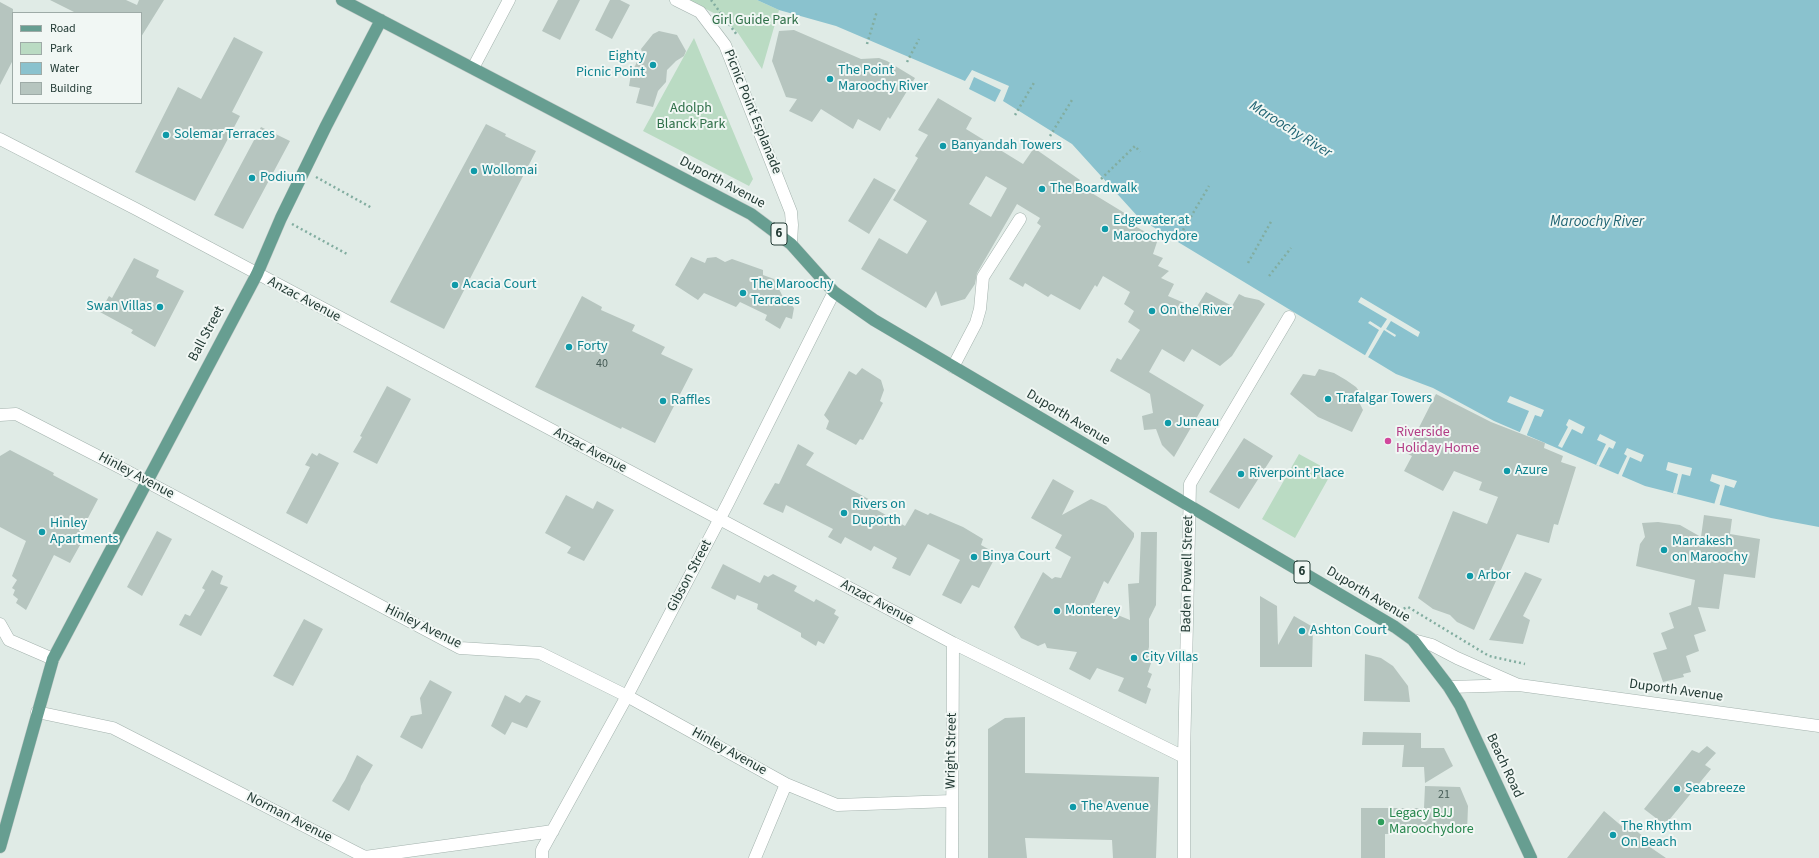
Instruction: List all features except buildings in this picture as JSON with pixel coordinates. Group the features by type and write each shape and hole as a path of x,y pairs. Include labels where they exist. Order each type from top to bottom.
{"main road":[{"name":"Duporth Avenue","path":"342,0 751,214 791,244 834,292 874,320 1395,627 1413,640 1449,687"},
{"name":"Ball Street","path":"0,847 53,659 257,274 281,218 380,20"},
{"name":"Beach Road","path":"1449,687 1460,705 1531,858"}],"street":[{"path":"473,68 509,0"},
{"name":"Picnic Point Esplanade","path":"676,0 700,12 725,45 791,212 791,244"},
{"name":"Anzac Avenue","path":"0,139 720,519 953,644 1184,757"},
{"path":"953,367 976,323 980,309 982,277 1020,219"},
{"name":"Gibson Street","path":"542,858 542,850 627,696 720,519 834,292"},
{"name":"Baden Powell Street","path":"1184,858 1184,757 1190,484 1289,317"},
{"name":"Hinley Avenue","path":"0,415 16,414 146,481 460,648 540,653 627,696 786,784 838,805 952,801"},
{"path":"0,624 9,640 53,659"},
{"path":"1413,640 1432,645 1456,658 1519,685"},
{"name":"Wright Street","path":"952,858 953,644"},
{"name":"Duporth Avenue","path":"1449,687 1519,685 1819,726"},
{"name":"Norman Avenue","path":"37,712 113,728 365,857 553,831"},
{"path":"755,858 786,784"}],"path":[{"path":"711,0 738,35"},
{"path":"867,44 877,11"},
{"path":"907,62 919,39"},
{"path":"1015,114 1035,81"},
{"path":"1050,136 1072,100"},
{"path":"1101,179 1135,146 1140,152"},
{"path":"304,171 372,208"},
{"path":"1183,230 1209,186"},
{"path":"281,218 348,254"},
{"path":"1248,263 1272,220"},
{"path":"1269,276 1291,248"},
{"path":"1330,569 1400,610 1408,607 1489,656 1525,664"}],"green space":[{"name":"Girl Guide Park","path":"689,0 757,0 779,10 762,69 738,33 723,18"},
{"name":"Adolph Blanck Park","path":"694,38 753,179 749,186 643,131"},
{"path":"1299,454 1332,472 1295,538 1262,519"}],"water":[{"name":"Maroochy River","path":"757,0 1819,0 1819,527 1771,518 1645,486 1494,421 1433,388 1396,374 1140,219 1072,144 1003,101 1009,86 972,70 965,81 836,26 779,10"},
{"path":"974,77 1001,90 995,102 969,89"}],"pier":[{"path":"1361,297 1420,332 1418,337 1391,321 1386,329 1396,335 1395,337 1384,330 1367,359 1364,357 1379,330 1368,323 1370,321 1381,328 1387,319 1358,302"},
{"path":"1510,396 1544,410 1541,417 1535,415 1526,437 1519,434 1529,411 1507,402"},
{"path":"1569,419 1585,427 1582,434 1572,429 1562,448 1558,446 1568,427 1566,425"},
{"path":"1600,434 1616,442 1613,449 1609,447 1599,466 1596,465 1606,444 1597,440"},
{"path":"1627,448 1644,455 1641,462 1630,457 1621,478 1617,477 1627,456 1624,454"},
{"path":"1668,462 1692,468 1690,476 1682,474 1677,494 1673,493 1678,474 1666,470"},
{"path":"1712,474 1737,481 1734,488 1725,485 1719,507 1714,505 1720,485 1710,481"}],"place":[{"name":"Eighty Picnic Point","path":"653,65"},
{"name":"The Point Maroochy River","path":"830,79"},
{"name":"Solemar Terraces","path":"166,135"},
{"name":"Banyandah Towers","path":"943,146"},
{"name":"Wollomai","path":"474,171"},
{"name":"Podium","path":"252,178"},
{"name":"The Boardwalk","path":"1042,189"},
{"name":"Edgewater at Maroochydore","path":"1105,229"},
{"name":"Acacia Court","path":"455,285"},
{"name":"The Maroochy Terraces","path":"743,293"},
{"name":"Swan Villas","path":"160,307"},
{"name":"On the River","path":"1152,311"},
{"name":"Forty","path":"569,347"},
{"name":"Trafalgar Towers","path":"1328,399"},
{"name":"Raffles","path":"663,401"},
{"name":"Juneau","path":"1168,423"},
{"name":"Riverside Holiday Home","path":"1388,441"},
{"name":"Azure","path":"1507,471"},
{"name":"Riverpoint Place","path":"1241,474"},
{"name":"Rivers on Duporth","path":"844,513"},
{"name":"Hinley Apartments","path":"42,532"},
{"name":"Marrakesh on Maroochy","path":"1664,550"},
{"name":"Binya Court","path":"974,557"},
{"name":"Arbor","path":"1470,576"},
{"name":"Monterey","path":"1057,611"},
{"name":"Ashton Court","path":"1302,631"},
{"name":"City Villas","path":"1134,658"},
{"name":"Seabreeze","path":"1677,789"},
{"name":"The Avenue","path":"1073,807"},
{"name":"Legacy BJJ Maroochydore","path":"1381,822"},
{"name":"The Rhythm On Beach","path":"1613,835"}]}
